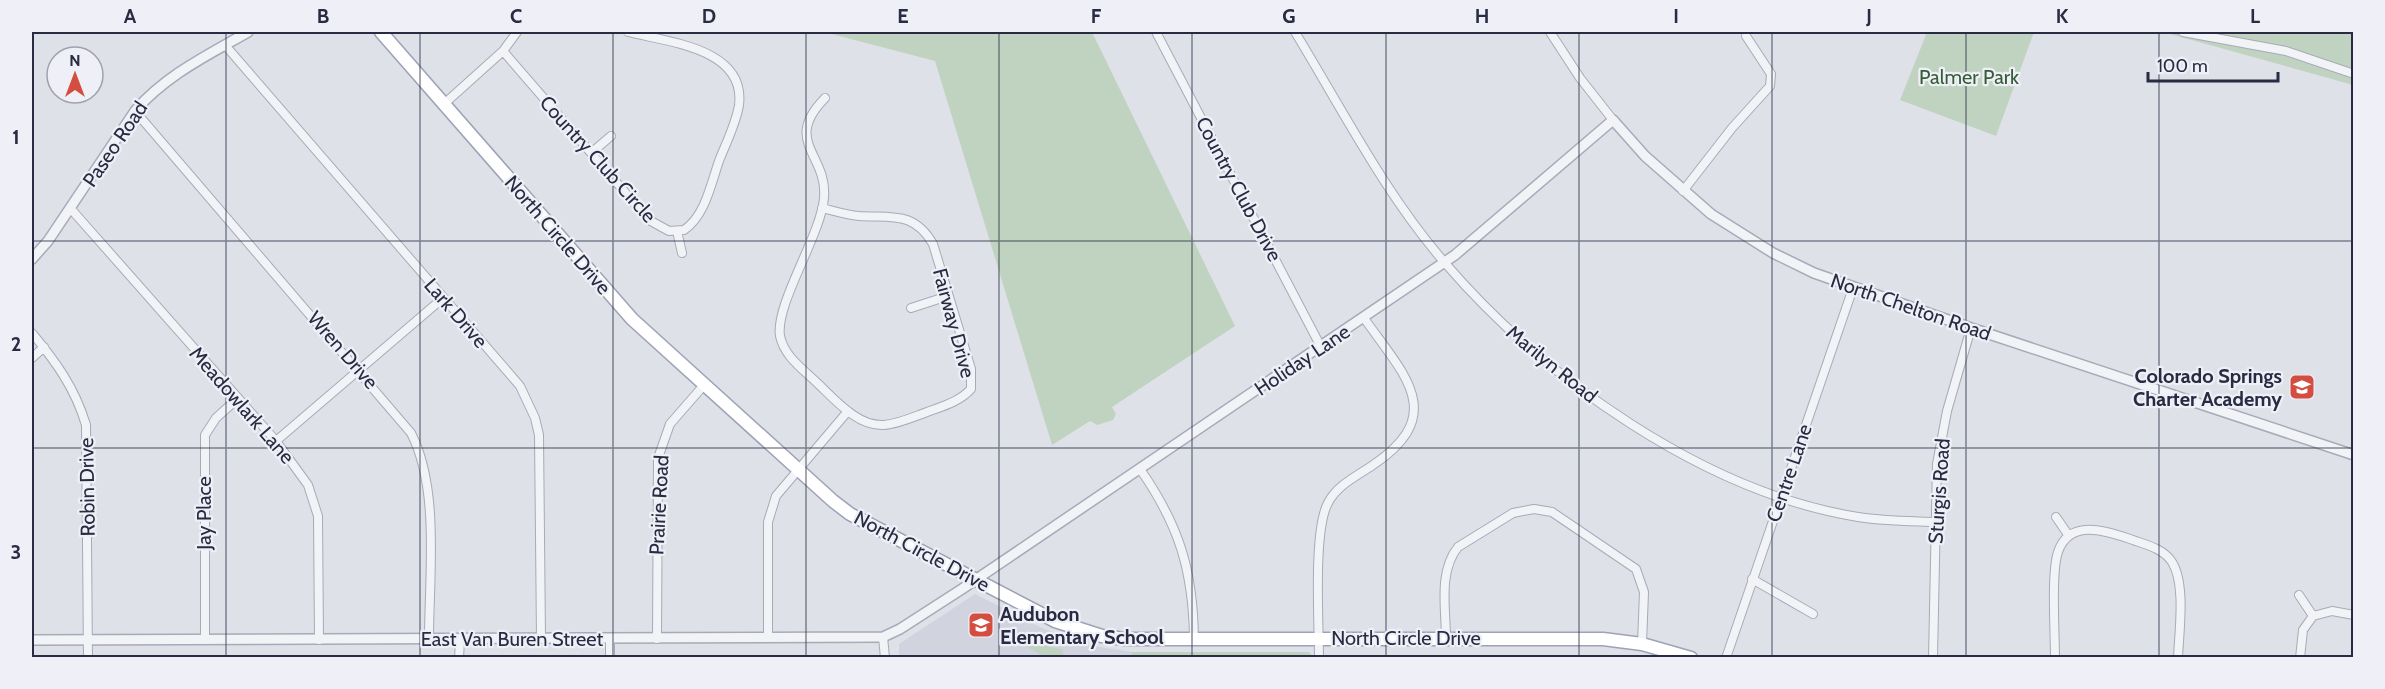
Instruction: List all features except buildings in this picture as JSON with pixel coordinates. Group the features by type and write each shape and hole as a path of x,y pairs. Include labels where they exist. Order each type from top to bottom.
{"main road":[{"name":"North Circle Drive","path":"381,32 632,319 850,514 975,580 1078,630 1125,639 1570,638 1642,644 1691,657"}],"street":[{"name":"Paseo Road","path":"32,259 71,209 135,111 166,80 248,32"},
{"path":"444,104 503,51 517,32"},
{"name":"Country Club Circle","path":"503,51 654,225 669,231 677,231 691,225 701,211 737,113 737,84 729,68 714,57 628,32"},
{"name":"Country Club Drive","path":"1156,32 1321,347"},
{"name":"Marilyn Road","path":"1295,32 1386,181 1445,262 1514,334 1579,389 1664,443 1725,474 1782,496 1819,509 1859,517 1935,522"},
{"name":"North Chelton Road","path":"1550,32 1580,78 1645,156 1711,214 1773,253 1853,288 2354,455"},
{"path":"2183,32 2286,51 2354,74"},
{"path":"1683,191 1732,128 1770,86 1771,74 1746,36"},
{"name":"Lark Drive","path":"225,45 520,386 535,418 539,435 541,639"},
{"name":"Fairway Drive","path":"822,208 857,216 903,218 919,226 933,244 971,369 971,389 954,402 892,424 873,425 848,411 791,358 780,335 782,317 822,208 824,189 805,132 811,112 825,98"},
{"name":"Wren Drive","path":"135,111 411,433 425,466 429,505 429,639"},
{"name":"Holiday Lane","path":"975,580 1445,262 1613,120"},
{"path":"591,153 611,136"},
{"name":"Meadowlark Lane","path":"71,209 276,441 308,485 315,500 319,532 319,640"},
{"path":"677,231 681,253"},
{"name":"Centre Lane","path":"1726,657 1853,288"},
{"path":"911,308 948,296"},
{"path":"276,441 443,298"},
{"path":"1319,657 1320,539 1323,512 1338,490 1386,456 1404,440 1409,432 1414,412 1407,382 1364,318"},
{"name":"Sturgis Road","path":"1933,657 1935,522 1939,446 1971,328"},
{"name":"Robin Drive","path":"32,333 68,378 77,396 86,426 88,657"},
{"path":"32,358 44,347"},
{"name":"Prairie Road","path":"657,639 658,458 670,424 704,385"},
{"path":"971,389 980,393"},
{"name":"Jay Place","path":"205,640 205,435 216,418 237,399"},
{"path":"768,638 768,522 776,496 848,411"},
{"path":"1140,469 1164,505 1185,557 1193,596 1194,638"},
{"path":"1446,639 1445,581 1452,554 1458,547 1513,513 1534,508 1560,517 1636,569 1644,592 1642,644"},
{"path":"2056,517 2069,536"},
{"path":"2055,657 2058,552 2069,536 2090,529 2103,530 2156,548 2166,555 2178,577 2178,657"},
{"path":"1752,579 1813,614"},
{"name":"East Van Buren Street","path":"32,640 883,637 900,629 975,580"},
{"path":"2300,595 2313,616"},
{"path":"2300,657 2303,630 2313,616 2332,611 2354,615"},
{"path":"883,637 885,657"},
{"path":"610,639 610,657"},
{"path":"459,640 459,657"}],"shaded area":[{"name":"Audubon Elementary School","path":"975,594 1042,628 1087,645 1132,652 1132,658 899,658 899,644"}],"green space":[{"path":"824,32 1092,32 1235,326 1112,407 1116,414 1113,420 1097,425 1090,421 1052,445 935,61"},
{"name":"Palmer Park","path":"1927,32 2034,32 1996,136 1900,100"},
{"path":"2163,32 2353,32 2353,85"},
{"path":"1031,639 1062,649 1064,657 1045,657 1027,647"},
{"path":"1132,652 1309,652 1313,657 1132,658"}],"place":[{"name":"Colorado Springs Charter Academy","path":"2302,387"},
{"name":"Audubon Elementary School","path":"981,625"}]}
